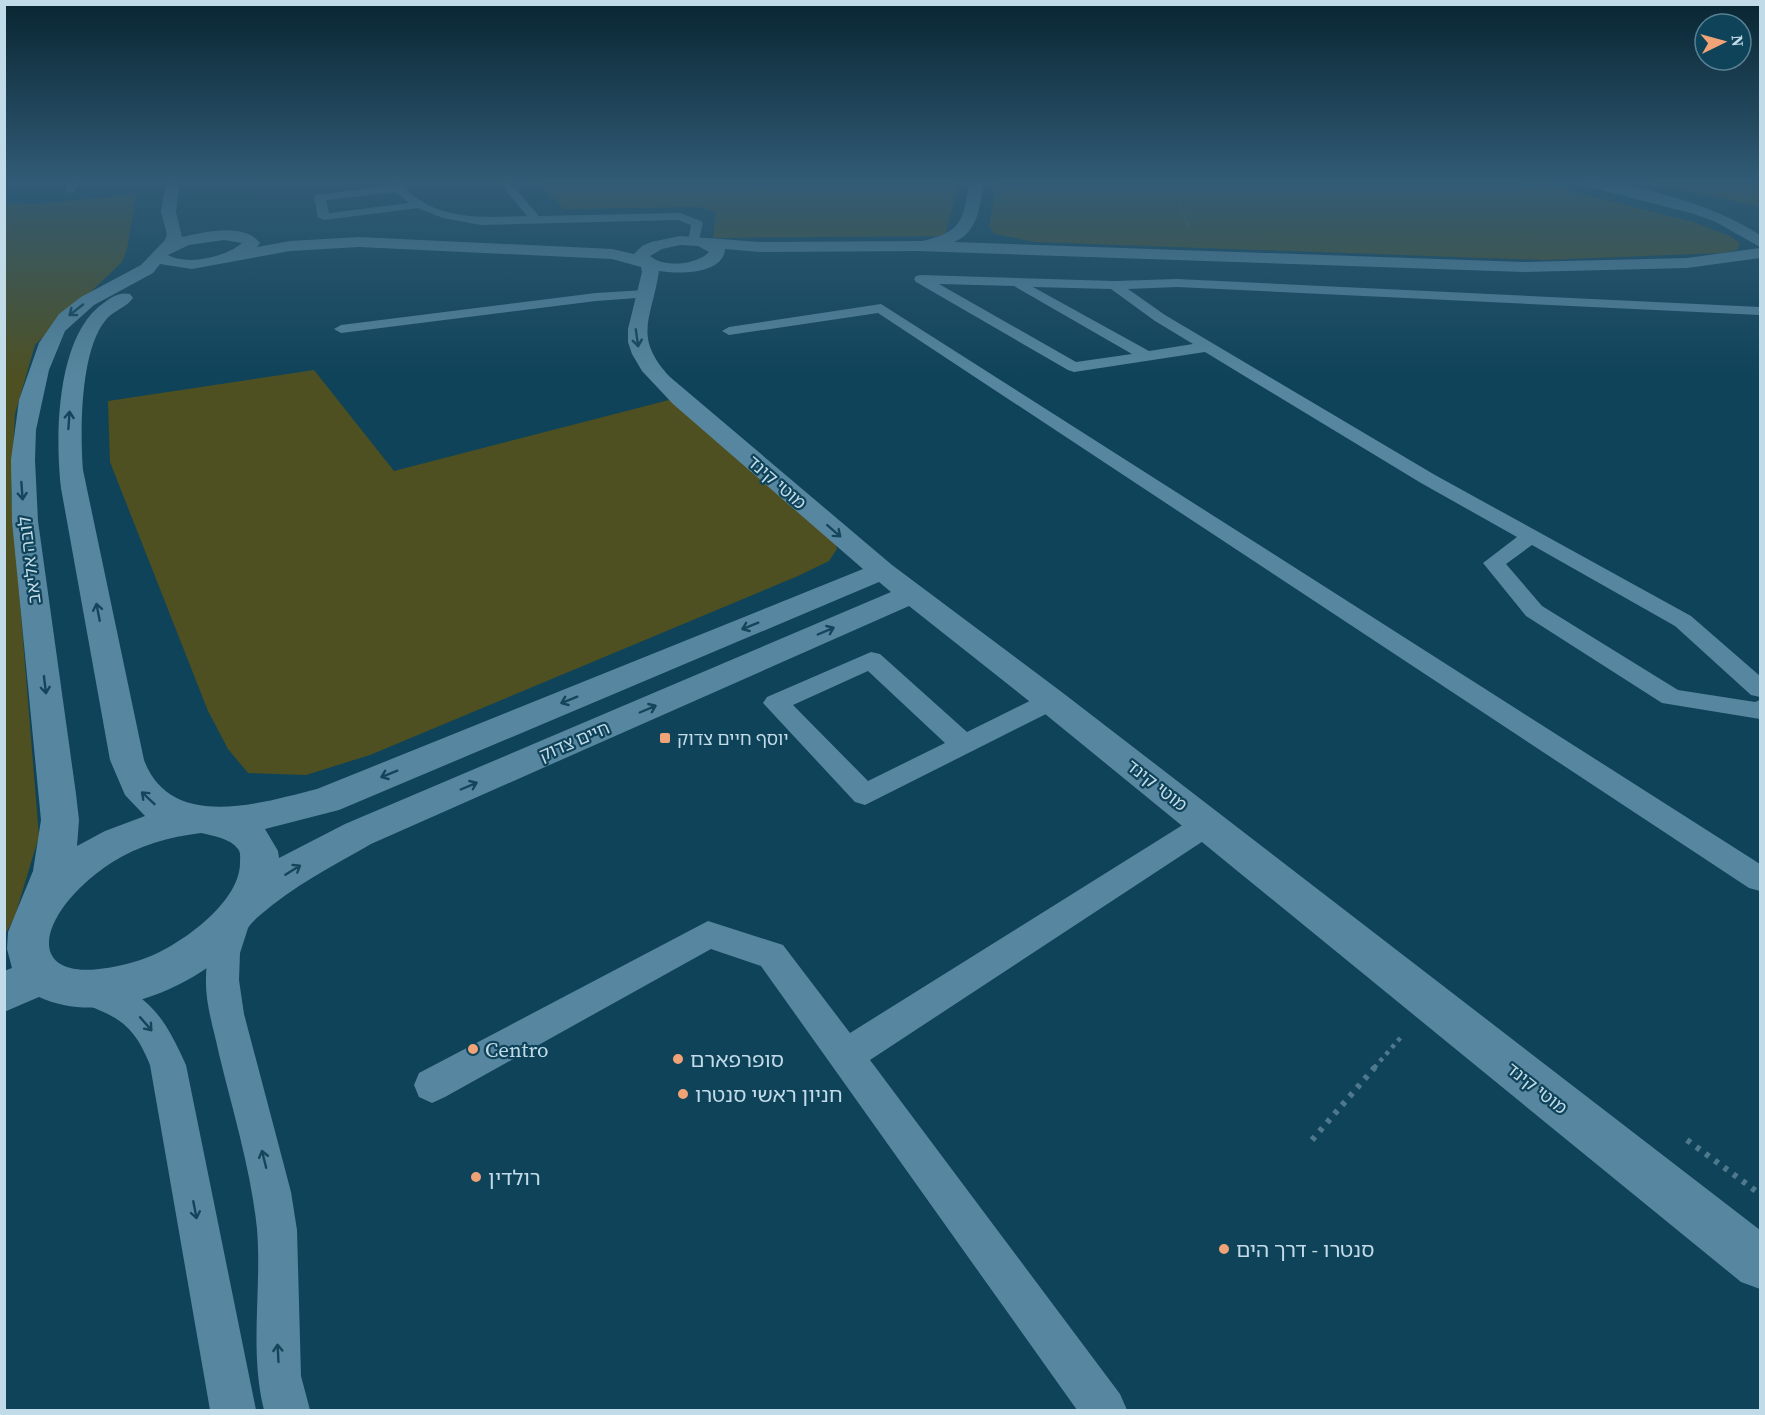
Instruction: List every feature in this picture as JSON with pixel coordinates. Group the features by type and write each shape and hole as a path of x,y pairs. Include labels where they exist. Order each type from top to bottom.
{"street":[{"path":"167,247 162,254 165,261 178,263 221,259 245,251 250,247"},
{"name":"לובה אליאב","path":"34,919 48,891 55,866 60,820 22,502 22,443 27,409 41,364 60,325 87,302 143,271 162,254 176,247"},
{"path":"285,247 186,267 116,302 98,317 91,327 81,354 71,398 68,431 73,488 129,769 136,785 154,803 179,817 212,820 244,830 257,846 261,867 258,879 240,911 207,944 172,966 114,987 41,986 27,956 26,945 34,919 50,893 104,848 154,827 212,820 282,812 326,800 896,583"},
{"path":"477,247 616,254 658,266 680,267 710,260 835,254 1496,277 1583,278 1733,273"},
{"path":"646,262 641,256 644,251 654,247"},
{"path":"710,260 717,255 718,250 711,247"},
{"path":"945,247 1524,267 1687,263 1761,253"},
{"path":"992,247 996,249"},
{"name":"מוטי קינד","path":"646,262 651,272 636,332 638,347 651,369 681,399 896,583 1051,701 1761,1263"},
{"name":"חיים צדוק","path":"240,911 291,870 358,834 896,583"}],"lane":[{"path":"1207,347 1074,367 921,279 1114,285 1177,283 1761,311"},
{"path":"1016,282 1147,356"},
{"path":"1114,285 1160,318 1428,479 1683,621 1761,689"},
{"path":"341,329 596,297 645,294"},
{"path":"729,332 881,308 1761,879"},
{"path":"1532,536 1494,563 1534,611 1671,697 1758,711 1761,708"},
{"path":"964,745 870,660 776,703 865,795 964,745 1051,701"},
{"path":"845,1056 1207,824"},
{"path":"240,911 224,953 222,980 227,1014 271,1192 277,1230 279,1376 287,1410"},
{"path":"432,1085 708,935 772,955 1104,1410"},
{"path":"41,986 111,995 142,1019 160,1045 170,1076 232,1410"}],"path":[{"path":"1312,1140 1430,1003"}],"green space":[{"path":"5,247 127,247 122,262 35,345 15,414 11,494 39,836 15,916 5,935"},
{"path":"1177,247 1738,247 1737,250 1723,253 1543,260"},
{"path":"314,370 394,471 673,399 833,535 837,549 829,561 798,576 370,755 306,775 248,773 228,749 208,711 110,462 108,401"}],"place":[{"name":"יוסף חיים צדוק","path":"665,738"},
{"name":"Centro","path":"473,1049"},
{"name":"סופרפארם","path":"678,1059"},
{"name":"חניון ראשי סנטרו","path":"683,1094"},
{"name":"רולדין","path":"476,1177"},
{"name":"סנטרו - דרך הים","path":"1224,1249"}]}
